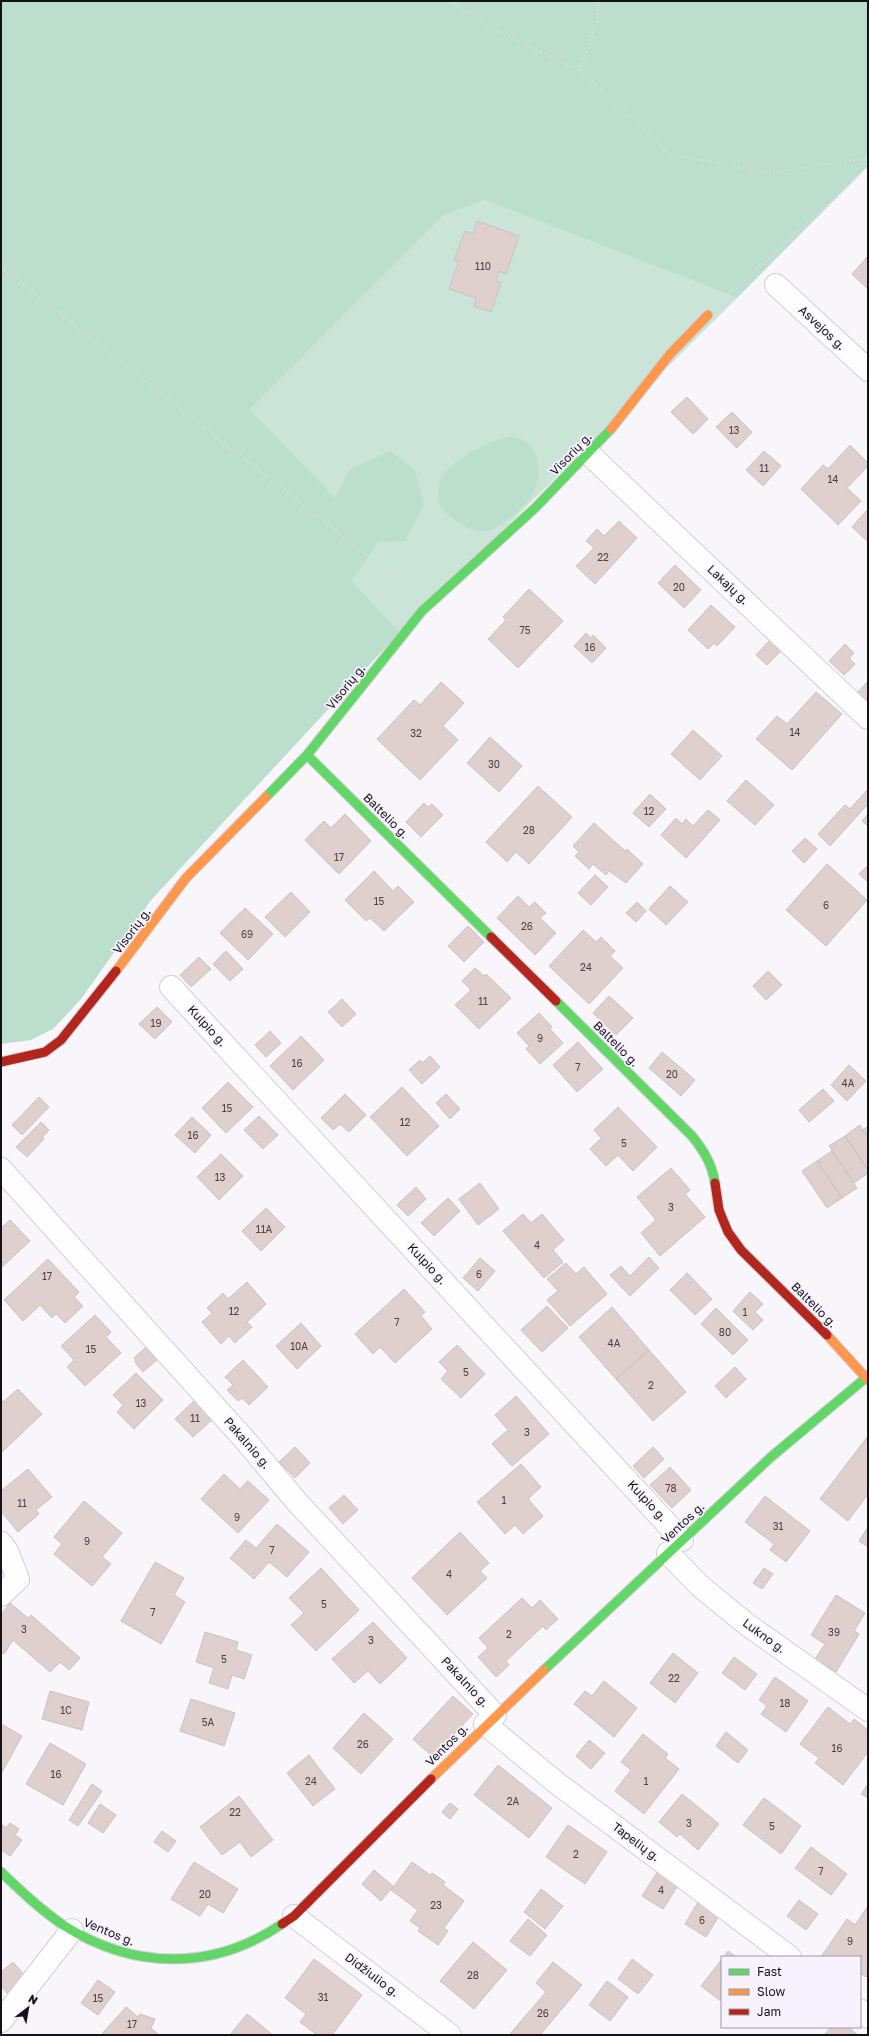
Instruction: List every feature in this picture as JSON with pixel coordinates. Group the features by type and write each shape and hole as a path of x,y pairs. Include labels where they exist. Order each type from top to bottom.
{"street":[{"name":"Asvejos g.","path":"776,285 868,370"},
{"name":"Visorių g.","path":"1,1062 44,1052 61,1040 105,986 186,878 307,755 422,611 535,508 606,435 670,354 708,315"},
{"name":"Lakajų g.","path":"588,453 868,718"},
{"name":"Baltelio g.","path":"307,755 692,1136 705,1153 713,1168 719,1210 728,1232 741,1250 847,1355 867,1378"},
{"name":"Kulpio g.","path":"171,988 675,1546"},
{"name":"Pakalnio g.","path":"1,1169 245,1440 297,1502 490,1719"},
{"name":"Ventos g.","path":"1,1872 22,1892 72,1930 121,1952 152,1960 174,1961 208,1958 251,1943 272,1932 294,1916 490,1719 675,1546 771,1457 867,1378"},
{"path":"1,1543 8,1550 18,1579 1,1595"},
{"name":"Lukno g.","path":"675,1546 700,1586 749,1626 868,1710"},
{"name":"Tapelių g.","path":"490,1719 558,1784 789,1956"},
{"name":"Didžiulio g.","path":"294,1916 450,2035"},
{"path":"1,2021 72,1930"}],"path":[{"path":"450,1 493,29 580,71 670,154 770,173 867,158"},
{"path":"580,71 597,20 599,1"},
{"path":"708,315 733,289 860,176 868,154"},
{"path":"1,267 394,577 410,594 422,611"}],"green space":[{"path":"1,1 868,1 868,166 737,298 485,200 444,215 250,410 335,497 349,470 390,451 415,470 424,505 405,541 379,542 352,581 400,632 152,899 81,999 53,1029 31,1040 1,1044"},
{"path":"485,200 737,298 400,632 352,581 379,542 349,470 335,497 250,410 444,215"},
{"path":"509,437 520,439 528,443 534,450 539,468 538,478 531,497 524,506 511,517 493,529 481,531 468,528 455,520 440,507 438,490 443,476 449,468 468,454 490,443"}],"building":[{"path":"477,221 519,236 506,274 499,271 496,281 501,283 491,312 474,306 476,298 449,289 459,261 454,260 465,231 473,234"},
{"path":"868,256 868,289 852,274"},
{"path":"687,397 708,419 693,434 671,412"},
{"path":"732,412 752,432 737,448 716,427"},
{"path":"850,445 868,463 868,466 847,488 861,501 838,525 801,489 823,465 828,469"},
{"path":"764,451 781,466 763,486 746,470"},
{"path":"868,509 868,542 852,527"},
{"path":"619,521 637,538 595,584 576,566 594,548 586,541 597,529 604,536"},
{"path":"675,565 701,590 684,608 658,583"},
{"path":"529,589 563,621 518,668 488,639 506,620 503,617"},
{"path":"711,605 735,627 717,646 714,643 708,649 688,630"},
{"path":"586,633 591,638 593,635 606,648 592,663 574,646"},
{"path":"771,639 782,650 767,665 756,655"},
{"path":"845,644 854,653 849,658 855,664 844,675 829,661"},
{"path":"868,681 868,703 857,693"},
{"path":"441,682 464,703 443,726 458,740 420,780 377,739 414,700 420,705"},
{"path":"816,692 842,714 792,770 756,739 777,716 787,724"},
{"path":"693,730 722,756 700,780 671,754"},
{"path":"490,737 522,766 499,792 467,763"},
{"path":"746,780 774,805 755,825 727,801"},
{"path":"538,786 572,817 529,864 516,852 507,862 486,842"},
{"path":"868,789 868,804 830,846 818,834 845,805 850,809"},
{"path":"650,794 666,809 649,827 633,813"},
{"path":"424,803 428,807 432,804 443,815 421,837 406,822"},
{"path":"708,810 720,820 686,858 661,835 676,818 682,824 686,819 693,826"},
{"path":"345,814 371,841 339,874 305,840 324,821 331,828"},
{"path":"868,814 868,826 862,821"},
{"path":"594,823 625,851 627,849 643,864 626,883 609,871 606,875 593,864 589,869 575,856 579,852 573,846"},
{"path":"805,838 817,849 804,863 792,851"},
{"path":"827,864 867,900 826,946 786,910"},
{"path":"868,865 868,882 859,874"},
{"path":"374,871 393,891 398,886 414,902 384,931 370,918 366,921 345,900"},
{"path":"595,875 608,887 591,905 578,893"},
{"path":"670,886 688,902 666,925 649,909"},
{"path":"291,892 310,912 285,937 265,917"},
{"path":"518,896 529,907 535,902 546,913 540,918 556,933 535,955 497,918"},
{"path":"637,902 646,911 636,922 626,913"},
{"path":"245,908 273,934 248,960 220,933"},
{"path":"468,926 484,942 464,962 448,946"},
{"path":"583,930 596,942 601,937 615,951 610,956 623,968 589,1004 549,966"},
{"path":"226,951 243,969 230,981 213,964"},
{"path":"199,957 211,969 191,987 180,975"},
{"path":"475,968 484,976 486,974 511,998 479,1029 455,1005 471,990 462,981"},
{"path":"768,971 782,985 766,1000 753,986"},
{"path":"609,996 633,1018 616,1035 593,1013"},
{"path":"342,999 356,1014 342,1027 328,1012"},
{"path":"157,1007 172,1022 155,1039 139,1024"},
{"path":"539,1013 552,1027 550,1029 563,1043 540,1064 526,1049 529,1046 517,1033"},
{"path":"270,1031 281,1043 266,1057 255,1045"},
{"path":"301,1036 324,1060 293,1090 270,1066"},
{"path":"578,1042 603,1069 577,1092 553,1065"},
{"path":"662,1052 695,1080 681,1096 649,1068"},
{"path":"430,1056 440,1067 422,1084 409,1070 420,1060 422,1063"},
{"path":"849,1065 866,1081 847,1101 831,1085"},
{"path":"228,1082 253,1107 226,1133 202,1108"},
{"path":"402,1087 439,1126 407,1156 370,1117"},
{"path":"823,1089 834,1101 809,1122 799,1110"},
{"path":"345,1094 366,1115 349,1132 340,1124 333,1130 321,1118"},
{"path":"446,1094 460,1109 450,1119 436,1103"},
{"path":"39,1097 49,1107 22,1135 12,1125"},
{"path":"618,1107 657,1147 633,1171 618,1155 606,1166 590,1149 601,1138 594,1130"},
{"path":"259,1116 278,1135 263,1149 244,1130"},
{"path":"192,1117 211,1135 195,1153 175,1135"},
{"path":"41,1122 49,1130 42,1138 44,1139 27,1157 16,1147"},
{"path":"860,1125 868,1138 868,1170 845,1136"},
{"path":"868,1126 868,1138 863,1130"},
{"path":"845,1136 868,1170 868,1173 854,1183 829,1146"},
{"path":"832,1151 857,1188 842,1198 817,1161"},
{"path":"221,1154 243,1176 219,1200 197,1177"},
{"path":"817,1161 842,1198 827,1208 802,1171"},
{"path":"671,1168 690,1190 685,1194 705,1217 660,1256 641,1233 656,1220 637,1197"},
{"path":"480,1183 499,1209 478,1225 459,1199"},
{"path":"416,1187 426,1199 408,1216 397,1205"},
{"path":"448,1198 460,1211 434,1236 421,1223"},
{"path":"266,1208 285,1227 261,1251 242,1231"},
{"path":"523,1214 531,1223 542,1214 564,1240 553,1250 563,1262 544,1278 503,1231"},
{"path":"10,1220 30,1241 1,1268 1,1228"},
{"path":"649,1257 659,1268 630,1296 610,1275 621,1266 630,1276"},
{"path":"480,1258 495,1271 478,1291 463,1278"},
{"path":"48,1259 79,1292 74,1297 83,1306 65,1323 56,1314 52,1318 40,1305 23,1321 4,1300"},
{"path":"566,1263 576,1274 584,1267 607,1294 570,1326 547,1300 558,1291 547,1279"},
{"path":"687,1273 712,1299 695,1315 670,1290"},
{"path":"247,1282 266,1304 247,1322 252,1327 235,1343 229,1336 221,1344 202,1322 212,1313 207,1308 223,1293 228,1299"},
{"path":"404,1289 425,1312 421,1316 432,1329 395,1363 380,1347 373,1354 355,1334"},
{"path":"750,1292 763,1304 755,1312 763,1320 753,1330 733,1311"},
{"path":"547,1306 568,1328 542,1352 521,1330"},
{"path":"612,1307 649,1350 616,1379 579,1337"},
{"path":"716,1308 748,1340 733,1355 701,1324"},
{"path":"95,1315 111,1332 106,1337 121,1353 85,1386 67,1367 74,1360 61,1346"},
{"path":"301,1323 321,1346 297,1369 276,1346"},
{"path":"148,1345 155,1352 152,1354 157,1360 143,1372 135,1362 136,1360 134,1358"},
{"path":"457,1345 485,1374 461,1398 441,1379 448,1371 439,1362"},
{"path":"649,1350 686,1392 653,1421 616,1379"},
{"path":"243,1360 268,1387 249,1405 242,1398 238,1401 227,1390 233,1385 225,1377"},
{"path":"735,1367 746,1379 726,1398 715,1386"},
{"path":"136,1373 163,1400 134,1429 117,1412 123,1405 113,1395"},
{"path":"18,1389 42,1414 1,1453 1,1400 3,1402"},
{"path":"516,1396 549,1434 512,1466 492,1444 508,1430 495,1415"},
{"path":"197,1398 215,1417 193,1437 175,1419"},
{"path":"868,1436 868,1494 848,1521 820,1499"},
{"path":"295,1447 310,1463 295,1478 279,1462"},
{"path":"653,1447 664,1459 644,1478 633,1466"},
{"path":"521,1464 541,1487 528,1499 543,1516 523,1534 515,1525 505,1534 477,1502"},
{"path":"670,1467 691,1490 672,1508 650,1485"},
{"path":"28,1469 52,1497 36,1510 39,1514 18,1532 1,1511 1,1491"},
{"path":"224,1474 240,1489 248,1481 269,1500 238,1533 201,1499"},
{"path":"344,1495 358,1510 343,1524 329,1508"},
{"path":"765,1496 810,1531 786,1562 770,1550 774,1544 745,1522"},
{"path":"84,1501 122,1533 102,1557 111,1564 92,1586 54,1554 62,1544 54,1537"},
{"path":"277,1524 309,1552 287,1577 269,1562 254,1579 230,1558 246,1540 256,1548"},
{"path":"868,1527 868,1547 859,1541"},
{"path":"460,1532 489,1563 480,1571 487,1578 447,1615 412,1578"},
{"path":"155,1562 184,1578 174,1595 185,1602 161,1644 121,1621"},
{"path":"321,1568 359,1610 316,1651 291,1625 304,1613 289,1598"},
{"path":"764,1568 773,1574 762,1589 753,1583"},
{"path":"836,1595 865,1613 854,1631 859,1634 836,1672 815,1659 825,1644 811,1635"},
{"path":"522,1598 532,1608 540,1600 558,1619 546,1630 543,1626 506,1661 509,1665 496,1677 478,1657 488,1648 479,1638"},
{"path":"10,1603 28,1618 31,1615 80,1658 69,1670 60,1662 50,1672 13,1640 4,1654 1,1652 1,1614"},
{"path":"373,1622 407,1658 380,1684 368,1671 354,1683 332,1659"},
{"path":"205,1632 238,1642 236,1650 252,1655 244,1679 232,1675 228,1689 209,1683 214,1668 196,1662"},
{"path":"673,1653 698,1673 675,1703 650,1683"},
{"path":"734,1657 757,1674 745,1690 722,1673"},
{"path":"775,1677 808,1701 786,1732 761,1714 767,1706 759,1700"},
{"path":"604,1681 637,1708 614,1737 574,1704 585,1691 592,1696"},
{"path":"50,1691 89,1702 82,1730 42,1719"},
{"path":"453,1696 473,1714 433,1757 413,1739"},
{"path":"191,1699 235,1713 224,1746 180,1731"},
{"path":"828,1707 850,1724 854,1719 868,1730 868,1752 843,1785 815,1763 819,1758 800,1744"},
{"path":"364,1713 393,1739 361,1774 333,1748"},
{"path":"1,1724 22,1736 1,1774"},
{"path":"726,1732 748,1750 738,1763 716,1746"},
{"path":"643,1734 668,1754 665,1758 679,1769 644,1814 615,1791 631,1770 621,1762"},
{"path":"589,1740 605,1753 591,1769 576,1756"},
{"path":"50,1743 86,1764 63,1805 26,1784"},
{"path":"309,1755 335,1789 313,1806 287,1773"},
{"path":"498,1765 552,1808 529,1838 474,1795"},
{"path":"92,1784 102,1791 78,1826 69,1820"},
{"path":"868,1784 868,1798 861,1794"},
{"path":"682,1794 719,1824 698,1850 680,1834 677,1837 659,1822"},
{"path":"239,1796 273,1840 251,1857 240,1842 222,1855 200,1827"},
{"path":"764,1798 801,1826 781,1854 743,1825"},
{"path":"450,1803 458,1809 450,1819 442,1812"},
{"path":"100,1804 116,1815 103,1833 88,1823"},
{"path":"10,1823 19,1829 15,1835 22,1840 10,1856 1,1850 1,1824 6,1828"},
{"path":"568,1825 607,1852 585,1884 546,1857"},
{"path":"162,1831 176,1841 168,1852 154,1842"},
{"path":"811,1847 847,1874 831,1895 795,1868"},
{"path":"194,1862 238,1889 223,1913 208,1904 200,1916 171,1899"},
{"path":"412,1862 430,1875 432,1873 445,1882 443,1885 464,1901 444,1928 448,1931 438,1945 418,1931 420,1928 410,1921 418,1910 391,1890"},
{"path":"374,1870 393,1886 381,1901 362,1884"},
{"path":"658,1871 679,1884 663,1909 642,1896"},
{"path":"541,1889 563,1906 545,1929 524,1912"},
{"path":"799,1900 818,1914 806,1930 787,1916"},
{"path":"698,1902 719,1916 706,1937 685,1924"},
{"path":"868,1906 868,1974 866,1977 861,1974 861,1956 822,1956 847,1919 855,1925"},
{"path":"528,1919 547,1935 530,1956 510,1941"},
{"path":"473,1942 507,1970 474,2009 440,1981"},
{"path":"728,1951 735,1956 725,1956"},
{"path":"314,1959 362,1995 332,2035 317,2035 300,2022 306,2014 285,1998"},
{"path":"632,1959 653,1975 638,1994 618,1979"},
{"path":"721,1960 721,2001 701,1986"},
{"path":"13,1962 27,1978 8,1994 1,1986 1,1972"},
{"path":"553,1962 582,1985 540,2035 509,2035 546,1992 536,1983"},
{"path":"98,1980 115,1992 98,2015 81,2003"},
{"path":"607,1981 628,1997 610,2021 589,2005"},
{"path":"126,2007 138,2017 140,2014 155,2019 151,2028 159,2035 101,2035"},
{"path":"247,2014 273,2035 230,2035"},
{"path":"830,2028 849,2028 858,2035 824,2035"}],"traffic: fast":[{"path":"266,797 307,755 422,611 535,508 611,429"},
{"path":"307,755 491,937"},
{"path":"556,1001 692,1136 707,1158 715,1183"},
{"path":"544,1670 771,1457 868,1376"},
{"path":"1,1872 39,1907 63,1925 90,1940 117,1950 145,1957 173,1959 201,1957 229,1950 256,1939 282,1924"}],"traffic: slow":[{"path":"611,429 670,354 708,315"},
{"path":"116,971 186,878 266,797"},
{"path":"827,1335 868,1380"},
{"path":"431,1779 544,1670"}],"traffic: jam":[{"path":"491,937 556,1001"},
{"path":"1,1062 45,1052 61,1040 116,971"},
{"path":"715,1183 719,1210 728,1232 741,1250 827,1335"},
{"path":"282,1924 294,1916 431,1779"}]}
